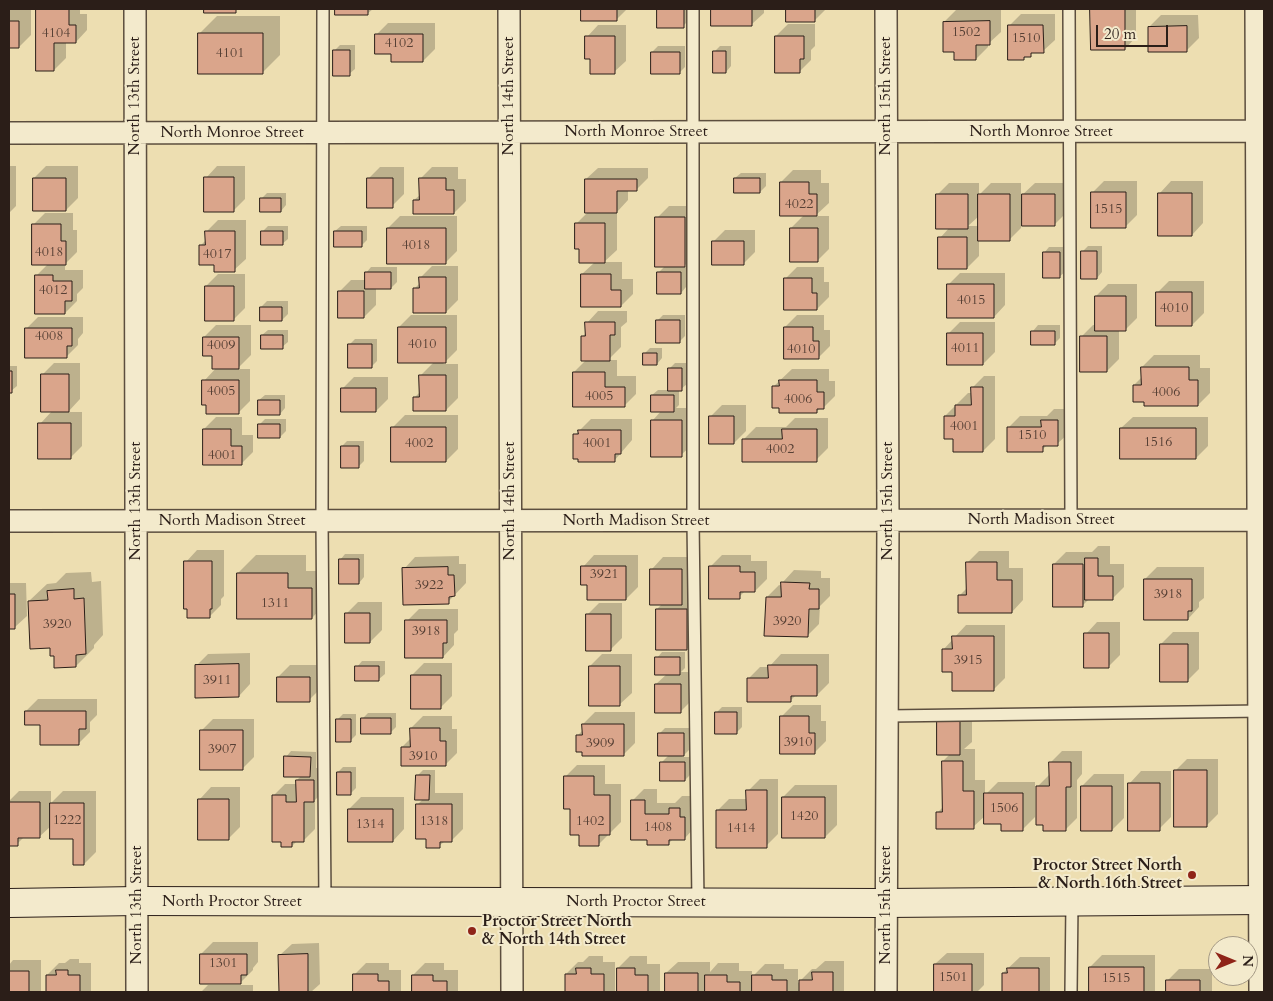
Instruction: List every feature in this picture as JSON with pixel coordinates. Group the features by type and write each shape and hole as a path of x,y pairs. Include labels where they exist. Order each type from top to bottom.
{"street":[{"name":"North 13th Street","path":"135,9 137,992"},
{"name":"North 14th Street","path":"509,9 512,992"},
{"name":"North 15th Street","path":"886,9 888,520 886,992"},
{"path":"1256,9 1260,131 1262,520 1262,900 1260,992"},
{"name":"North Monroe Street","path":"9,133 322,134 1260,131"},
{"name":"North Madison Street","path":"9,521 1262,520"},
{"name":"North Proctor Street","path":"9,903 137,901 885,903 1262,900"}],"lane":[{"path":"323,9 322,521 325,902"},
{"path":"693,9 693,521 698,902"},
{"path":"1069,9 1071,520"},
{"path":"888,716 1262,711"},
{"path":"1071,992 1072,902"}],"building":[{"path":"36,9 69,9 69,25 76,25 76,43 54,43 54,71 36,71"},
{"path":"204,9 236,9 236,13 204,13"},
{"path":"335,9 368,9 368,15 335,15"},
{"path":"581,9 617,9 617,21 581,21"},
{"path":"657,9 684,9 684,28 657,28"},
{"path":"711,9 752,9 752,26 711,26"},
{"path":"786,9 815,9 815,22 786,22"},
{"path":"1090,9 1125,9 1125,50 1091,50"},
{"path":"9,21 19,21 19,48 9,48"},
{"path":"990,21 990,45 976,45 976,60 954,60 954,52 943,52 943,22"},
{"path":"1008,25 1043,25 1044,53 1031,53 1031,57 1024,57 1024,60 1008,60"},
{"path":"1187,26 1187,52 1148,52 1148,27"},
{"path":"198,33 263,33 263,74 198,74"},
{"path":"375,34 423,34 423,62 391,62 391,54 375,54"},
{"path":"585,36 615,36 615,74 590,74 590,59 585,59"},
{"path":"775,36 804,36 804,59 800,59 800,73 775,73"},
{"path":"333,50 350,50 350,76 333,76"},
{"path":"713,51 726,51 726,73 713,73"},
{"path":"651,52 680,52 680,74 651,74"},
{"path":"204,177 234,177 234,212 204,212"},
{"path":"33,178 66,178 66,211 33,211"},
{"path":"367,178 393,178 393,208 367,208"},
{"path":"419,178 446,178 446,190 454,190 454,214 413,214 413,200 419,200"},
{"path":"734,178 760,178 760,193 734,193"},
{"path":"585,179 637,179 637,191 617,191 617,213 585,213"},
{"path":"780,182 809,182 809,194 817,194 817,216 780,216"},
{"path":"1091,192 1126,192 1126,228 1091,228"},
{"path":"1158,193 1192,193 1192,236 1158,236"},
{"path":"936,194 968,194 968,229 936,229"},
{"path":"978,194 1010,194 1010,241 978,241"},
{"path":"1022,194 1055,194 1055,226 1022,226"},
{"path":"260,198 281,198 281,212 260,212"},
{"path":"655,217 685,217 685,267 655,267"},
{"path":"575,223 605,223 605,263 579,263 579,249 575,249"},
{"path":"32,224 61,224 61,241 66,241 66,265 32,265"},
{"path":"387,228 446,228 446,264 387,264"},
{"path":"790,228 818,228 818,262 790,262"},
{"path":"205,231 235,231 235,272 214,272 214,265 199,265 199,245 205,245"},
{"path":"261,231 283,231 283,245 261,245"},
{"path":"334,231 362,231 362,247 334,247"},
{"path":"938,237 967,237 967,269 938,269"},
{"path":"712,241 744,241 744,265 712,265"},
{"path":"1081,251 1097,251 1097,279 1081,279"},
{"path":"1043,252 1060,252 1060,278 1043,278"},
{"path":"365,272 391,272 391,289 365,289"},
{"path":"657,272 681,272 681,294 657,294"},
{"path":"581,274 611,274 611,290 621,290 621,307 581,307"},
{"path":"35,275 53,275 53,281 72,281 72,301 65,301 65,314 35,314"},
{"path":"419,277 446,277 446,313 413,313 413,288 419,288"},
{"path":"784,278 812,278 812,293 817,293 817,310 784,310"},
{"path":"947,284 994,284 994,318 947,318"},
{"path":"205,286 234,286 234,321 205,321"},
{"path":"338,291 364,291 364,318 338,318"},
{"path":"1156,292 1192,292 1192,326 1156,326"},
{"path":"1095,296 1126,296 1126,331 1095,331"},
{"path":"260,307 282,307 282,321 260,321"},
{"path":"656,320 680,320 680,343 656,343"},
{"path":"585,322 615,322 615,335 610,335 610,361 581,361 581,336 585,336"},
{"path":"398,327 446,327 446,363 398,363"},
{"path":"784,327 813,327 813,341 819,341 819,359 784,359"},
{"path":"25,328 72,328 72,346 67,346 67,358 25,358"},
{"path":"1031,331 1055,331 1055,345 1031,345"},
{"path":"947,333 983,333 983,365 947,365"},
{"path":"261,335 283,335 283,349 261,349"},
{"path":"1080,336 1107,336 1107,372 1080,372"},
{"path":"203,337 239,337 239,369 212,369 212,356 203,356"},
{"path":"348,344 372,344 372,368 348,368"},
{"path":"643,353 657,353 657,365 643,365"},
{"path":"1141,367 1189,367 1189,380 1198,380 1198,406 1144,406 1144,402 1133,402 1133,385 1141,385"},
{"path":"668,368 682,368 682,391 668,391"},
{"path":"9,371 12,371 12,393 9,393"},
{"path":"573,372 605,372 605,387 625,387 625,407 573,407"},
{"path":"41,374 69,374 69,412 41,412"},
{"path":"419,375 446,375 446,411 413,411 413,397 419,397"},
{"path":"202,380 239,380 239,414 206,414 206,405 202,405"},
{"path":"779,380 817,380 817,392 824,392 824,409 817,409 817,413 779,413 779,408 772,408 772,386 779,386"},
{"path":"971,387 983,387 983,452 953,452 953,439 944,439 944,416 955,416 955,405 971,405"},
{"path":"341,388 376,388 376,412 341,412"},
{"path":"651,395 674,395 674,412 651,412"},
{"path":"258,400 280,400 280,415 258,415"},
{"path":"709,416 734,416 734,444 709,444"},
{"path":"651,420 682,420 682,457 651,457"},
{"path":"1041,420 1058,420 1058,446 1043,446 1043,452 1007,452 1007,427 1041,427"},
{"path":"38,423 71,423 71,459 38,459"},
{"path":"258,424 280,424 280,438 258,438"},
{"path":"391,427 446,427 446,462 391,462"},
{"path":"1120,428 1196,428 1196,459 1120,459"},
{"path":"203,429 231,429 231,446 242,446 242,465 203,465"},
{"path":"782,429 817,429 817,462 742,462 742,439 782,439"},
{"path":"578,430 621,430 621,454 615,454 615,462 578,462 578,459 573,459 573,434 578,434"},
{"path":"341,446 359,446 359,468 341,468"},
{"path":"1085,558 1098,558 1098,576 1113,576 1113,600 1085,600"},
{"path":"339,559 359,559 359,584 339,584"},
{"path":"184,561 212,561 212,609 210,609 210,618 187,618 187,609 184,609"},
{"path":"966,562 997,562 997,580 1012,580 1012,613 958,613 958,595 966,595"},
{"path":"1053,564 1083,564 1083,607 1053,607"},
{"path":"581,566 626,566 626,600 587,600 587,585 581,585"},
{"path":"709,566 740,566 740,572 755,572 755,592 740,592 740,599 709,599"},
{"path":"448,567 448,575 454,575 455,596 449,597 449,604 403,605 402,568"},
{"path":"650,569 682,569 682,605 650,605"},
{"path":"237,573 288,573 288,588 312,588 312,619 237,619"},
{"path":"1144,579 1192,579 1192,611 1188,611 1188,620 1144,620"},
{"path":"781,582 810,583 809,589 819,589 819,609 809,609 808,637 764,636 766,597 781,597"},
{"path":"74,589 74,599 84,598 86,654 76,655 76,667 54,668 54,656 50,656 50,648 30,649 28,601 48,600 47,591"},
{"path":"9,594 15,594 15,629 9,629"},
{"path":"656,609 687,609 687,650 656,650"},
{"path":"345,613 370,613 370,643 345,643"},
{"path":"586,614 611,614 611,651 586,651"},
{"path":"405,620 447,620 447,643 443,643 443,658 405,658"},
{"path":"1084,633 1109,633 1109,668 1084,668"},
{"path":"952,636 994,636 994,691 952,691 952,672 942,672 942,649 952,649"},
{"path":"1160,644 1188,644 1188,682 1160,682"},
{"path":"655,657 680,657 680,675 655,675"},
{"path":"239,664 239,697 195,698 195,665"},
{"path":"768,665 817,665 817,696 791,696 791,702 747,702 747,678 768,678"},
{"path":"355,666 379,666 379,681 355,681"},
{"path":"589,666 620,666 620,706 589,706"},
{"path":"411,675 441,675 441,709 411,709"},
{"path":"277,677 310,677 310,702 277,702"},
{"path":"655,684 681,684 681,713 655,713"},
{"path":"25,711 86,711 86,729 79,729 79,745 40,745 40,725 25,725"},
{"path":"715,712 737,712 737,734 715,734"},
{"path":"780,716 809,716 809,733 815,733 815,754 780,754"},
{"path":"361,718 391,718 391,734 361,734"},
{"path":"336,719 351,719 351,742 336,742"},
{"path":"937,721 960,721 960,755 937,755"},
{"path":"582,724 624,724 624,756 582,756 582,752 576,752 576,735 582,735"},
{"path":"410,728 440,728 440,741 446,741 446,766 401,766 401,747 410,747"},
{"path":"200,730 243,730 243,770 200,770"},
{"path":"658,733 684,733 684,756 658,756"},
{"path":"284,756 311,757 310,777 284,777"},
{"path":"942,761 963,761 963,791 974,791 974,829 936,829 936,812 942,812"},
{"path":"660,762 685,762 685,781 660,781"},
{"path":"1049,762 1071,762 1071,787 1066,787 1066,831 1043,831 1043,825 1036,825 1036,786 1049,786"},
{"path":"1174,770 1207,770 1207,827 1174,827"},
{"path":"337,772 351,772 351,795 337,795"},
{"path":"416,775 430,775 429,800 415,800"},
{"path":"564,776 594,776 594,795 610,795 610,835 599,835 599,846 579,846 579,835 570,835 570,809 564,809"},
{"path":"296,780 314,780 314,802 304,802 304,842 292,842 292,847 281,847 281,842 272,842 272,795 286,795 286,802 296,802"},
{"path":"1128,783 1160,783 1160,831 1128,831"},
{"path":"1081,786 1112,786 1112,831 1081,831"},
{"path":"746,790 767,790 767,848 716,848 716,810 746,810"},
{"path":"984,793 1023,793 1023,831 1001,831 1001,824 984,824"},
{"path":"782,797 825,797 825,838 782,838"},
{"path":"198,799 229,799 229,840 198,840"},
{"path":"631,800 645,800 645,814 669,814 669,808 680,808 680,817 685,817 685,840 669,840 669,845 647,845 647,840 631,840"},
{"path":"9,802 40,802 40,838 18,838 18,846 9,846"},
{"path":"50,803 84,803 84,865 73,865 73,839 50,839"},
{"path":"416,804 452,804 452,842 440,842 440,848 426,848 426,839 416,839"},
{"path":"348,809 393,809 393,842 348,842"},
{"path":"200,954 247,954 247,975 241,975 241,984 200,984"},
{"path":"308,954 308,992 279,992 278,955"},
{"path":"934,964 972,964 972,992 934,992"},
{"path":"1089,967 1144,967 1144,992 1089,992"},
{"path":"576,968 591,968 591,974 604,974 604,992 565,992 565,974 576,974"},
{"path":"617,968 635,968 635,975 648,975 648,992 617,992"},
{"path":"1007,968 1039,968 1039,992 1002,992 1002,973 1007,973"},
{"path":"56,970 68,970 68,975 80,975 80,992 46,992 46,975 56,975"},
{"path":"9,971 29,971 29,992 9,992"},
{"path":"812,972 833,972 833,992 799,992 799,980 812,980"},
{"path":"665,973 698,973 698,992 665,992"},
{"path":"353,974 378,974 378,981 389,981 389,992 353,992"},
{"path":"412,975 433,975 433,981 447,981 447,992 412,992"},
{"path":"705,975 727,975 727,982 740,982 740,992 705,992"},
{"path":"752,975 772,975 772,980 787,980 787,992 752,992"},
{"path":"1166,980 1200,980 1200,992 1166,992"}],"place":[{"name":"Proctor Street North & North 16th Street","path":"1192,875"},
{"name":"Proctor Street North & North 14th Street","path":"472,931"}]}
